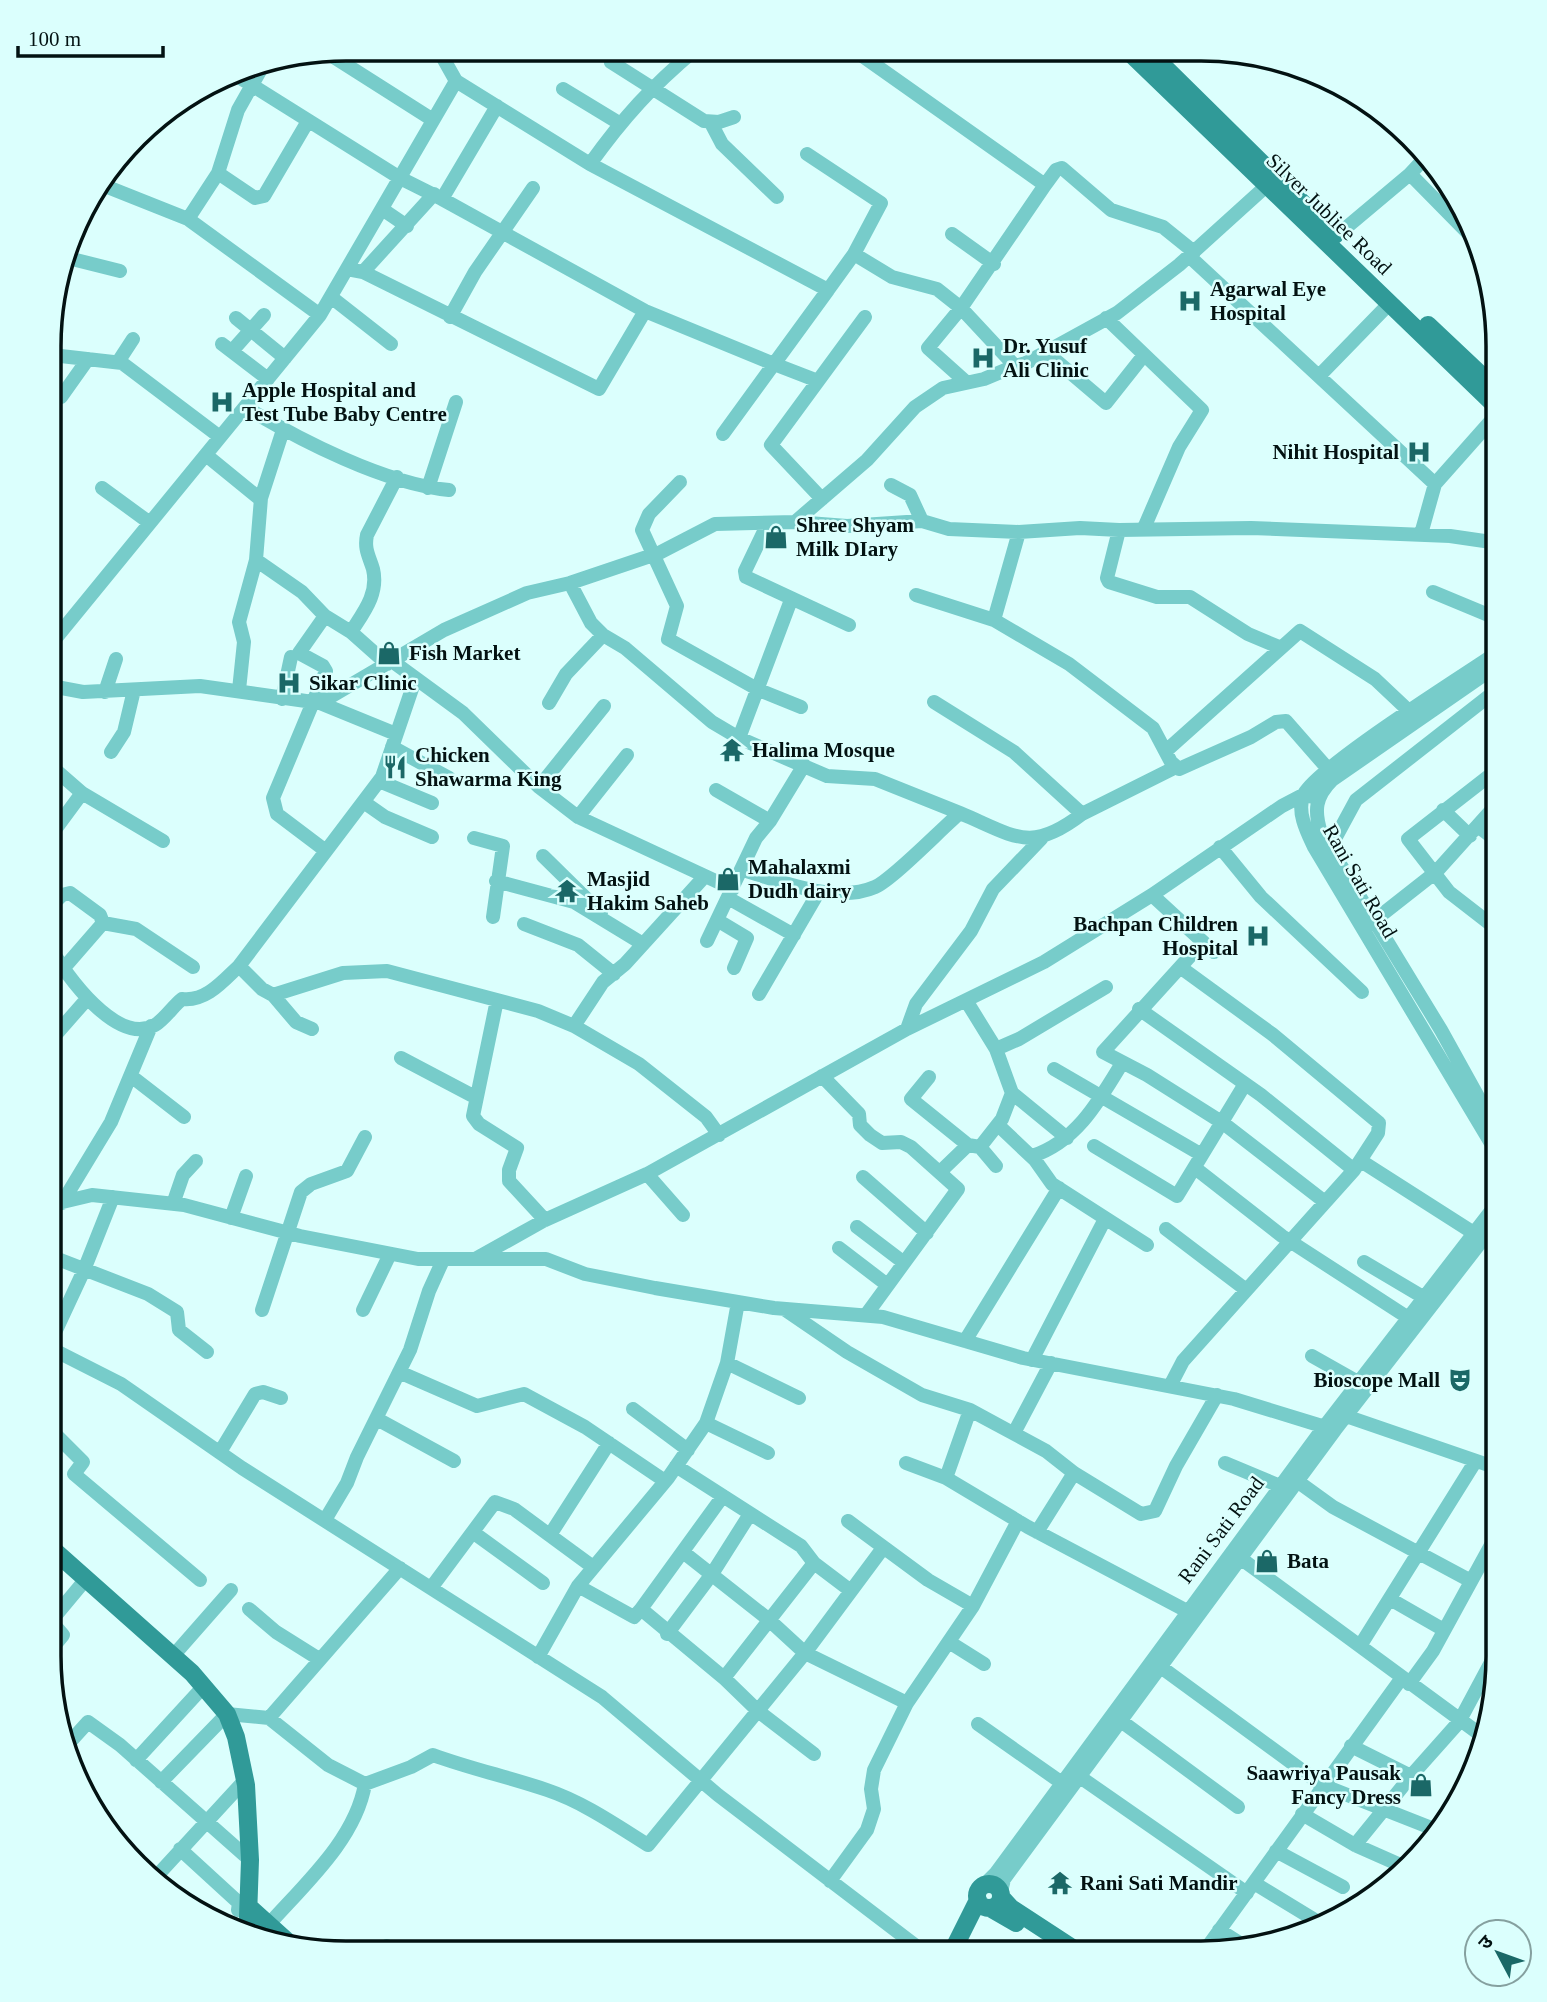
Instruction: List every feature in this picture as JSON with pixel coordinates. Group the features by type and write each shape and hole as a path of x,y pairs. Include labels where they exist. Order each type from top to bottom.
{"main road":[{"name":"Silver Jubliee Road","path":"1139,61 1331,240 1389,304 1486,399"},
{"path":"1156,61 1271,182"},
{"path":"1331,240 1486,380"},
{"path":"61,1562 86,1579 173,1656 204,1686 227,1714 245,1780 253,1920 269,1930"},
{"path":"959,1941 990,1898"},
{"path":"969,1941 990,1898"},
{"path":"990,1898 1044,1941"},
{"path":"990,1898 1011,1908 1062,1941"}],"street":[{"path":"341,61 433,120"},
{"path":"445,61 456,80 590,164 828,290"},
{"path":"611,61 694,116 711,122 734,117"},
{"path":"590,164 619,123 652,86 682,61"},
{"path":"870,61 1045,185"},
{"path":"188,219 218,173 238,110 257,76"},
{"path":"245,80 400,178 438,196 645,311 818,381"},
{"path":"61,632 320,315 456,80"},
{"path":"563,89 619,123"},
{"path":"363,272 438,196 497,106"},
{"path":"218,173 254,198 264,196 308,121"},
{"path":"711,122 722,144 777,197"},
{"path":"723,434 854,254 881,203 807,154"},
{"path":"1331,240 1420,164"},
{"path":"966,382 928,348 994,264 1056,170 1062,168 1111,210 1163,227 1435,484"},
{"path":"1410,174 1454,216"},
{"path":"795,522 867,460 915,407 943,388 1015,366 1107,318 1192,254 1271,182"},
{"path":"109,188 188,219 320,315"},
{"path":"450,317 501,233 533,188"},
{"path":"382,209 407,226"},
{"path":"952,234 994,264"},
{"path":"854,254 892,277 937,289 961,308 1015,366"},
{"path":"75,260 120,271"},
{"path":"347,269 363,272 599,389 645,311"},
{"path":"331,297 391,344"},
{"path":"1319,376 1389,304"},
{"path":"264,315 227,348 268,379"},
{"path":"822,499 771,445 865,317"},
{"path":"236,318 285,358"},
{"path":"1107,318 1202,410 1180,447 1144,528"},
{"path":"118,362 133,339"},
{"path":"1046,352 1106,403 1144,355"},
{"path":"61,356 118,362 220,437"},
{"path":"61,397 88,359"},
{"path":"428,488 456,402"},
{"path":"245,407 283,430 328,452 428,488 449,490"},
{"path":"1421,534 1435,484 1486,425"},
{"path":"239,690 244,642 239,622 256,560 260,499 283,430"},
{"path":"206,455 260,499"},
{"path":"351,632 373,596 373,572 365,545 367,535 397,477"},
{"path":"680,481 644,522 642,530 677,606 668,639 759,690 801,707"},
{"path":"891,485 910,495 922,522"},
{"path":"102,488 150,523"},
{"path":"317,704 444,630 527,593 570,583 653,555 699,535 715,524 795,522 847,526 922,522 949,529 1019,532 1080,528 1251,528 1421,534 1486,542"},
{"path":"768,523 745,570 746,577 849,625"},
{"path":"1119,530 1108,582 1157,597 1190,597 1248,634 1279,647"},
{"path":"994,620 1019,532"},
{"path":"256,560 302,592 325,616 351,632 484,731 539,787 578,817 705,876 794,935"},
{"path":"570,583 591,624 625,648 712,722 739,738 835,778 875,779 1020,838 1041,839"},
{"path":"1433,592 1486,614"},
{"path":"916,595 994,620 1091,680 1153,727 1167,750 1168,757 1179,769 1251,737 1276,722 1286,721 1328,769"},
{"path":"739,738 791,600"},
{"path":"325,616 299,650 302,658 326,668 317,704 273,798 273,808 326,851"},
{"path":"1167,750 1239,689 1296,633 1305,632 1375,678 1410,712"},
{"path":"549,703 566,674 603,635"},
{"path":"282,699 291,657"},
{"path":"105,692 116,659"},
{"path":"1486,660 1311,783 1316,818 1368,925 1441,1030 1486,1111"},
{"path":"475,1259 545,1220 647,1174 719,1135 752,1113 907,1029 967,1002 1044,962 1153,895 1220,847 1311,797 1486,673"},
{"path":"61,1194 104,1136 151,1026 182,999 191,1000 211,992 239,966 365,803 379,781 415,680"},
{"path":"61,688 83,692 134,691 162,686 239,690 317,704 394,741 449,778"},
{"path":"111,752 124,732 134,691"},
{"path":"1330,848 1356,800 1486,698"},
{"path":"934,702 1014,752 1082,814"},
{"path":"539,787 604,706"},
{"path":"578,817 627,755"},
{"path":"707,941 744,870 743,864 757,838 804,765"},
{"path":"907,1029 916,1004 971,931 993,889 1041,839 1060,831 1082,814 1176,766"},
{"path":"61,775 82,793 163,841"},
{"path":"1486,777 1408,839 1458,900 1486,921"},
{"path":"379,781 432,803"},
{"path":"716,790 770,821"},
{"path":"61,821 82,793"},
{"name":"Rani Sati Road","path":"1311,797 1301,810 1306,831 1368,925 1486,1131"},
{"path":"365,803 385,817 432,837"},
{"path":"1443,810 1486,836"},
{"path":"744,870 818,893 873,888 960,813"},
{"path":"1368,925 1436,872 1486,817"},
{"path":"474,838 502,844 492,917"},
{"path":"1220,847 1261,897 1362,992"},
{"path":"543,856 612,924"},
{"path":"574,1026 600,986 643,944 705,876"},
{"path":"496,881 564,898 643,944"},
{"path":"61,896 70,893 100,915 103,923"},
{"path":"759,994 818,893"},
{"path":"1153,895 1214,952"},
{"path":"717,920 747,938 734,968"},
{"path":"103,923 136,929 193,967"},
{"path":"63,970 103,923"},
{"path":"524,924 578,945 614,974"},
{"path":"1202,943 1139,1009 1103,1052 1147,1075 1221,1122 1325,1202"},
{"path":"61,966 87,999 119,1022 139,1028 151,1026"},
{"path":"239,966 262,989 273,995 296,1022 312,1029"},
{"path":"1170,1385 1183,1361 1245,1289 1292,1242 1357,1165 1378,1133 1379,1123 1272,1034 1180,967"},
{"path":"273,995 334,975 387,971 538,1011 574,1026 639,1064 706,1117 719,1135"},
{"path":"996,1049 1020,1039 1106,987"},
{"path":"61,1029 87,999"},
{"path":"497,1000 473,1116 479,1124 517,1148 509,1170 509,1181 545,1220"},
{"path":"967,1002 996,1049 1012,1093 1067,1138"},
{"path":"1139,1009 1357,1165 1479,1236"},
{"path":"401,1058 475,1097"},
{"path":"1032,1157 1052,1150 1067,1138 1101,1097 1122,1063"},
{"path":"1054,1069 1202,1154"},
{"path":"131,1076 184,1117"},
{"path":"822,1076 859,1114 860,1125 870,1135 882,1143 901,1142 958,1189 928,1233 886,1284 866,1315"},
{"path":"929,1077 911,1099 996,1166"},
{"path":"1094,1146 1175,1197 1180,1194 1245,1084"},
{"path":"940,1172 998,1125 1012,1093"},
{"path":"998,1125 1032,1157 1059,1188 1147,1245"},
{"path":"262,1310 301,1192 311,1184 347,1171 365,1137"},
{"path":"173,1204 183,1175 196,1161"},
{"path":"1195,1168 1292,1242 1407,1317"},
{"path":"647,1174 683,1215"},
{"path":"231,1218 246,1176"},
{"path":"863,1177 928,1233"},
{"path":"965,1341 1059,1188"},
{"path":"61,1203 92,1195 173,1204 288,1233 390,1254 443,1260 546,1259 585,1274 738,1302 866,1315 1032,1360 1217,1395 1329,1428"},
{"path":"61,1321 113,1197"},
{"path":"1032,1360 1105,1219"},
{"path":"990,1898 1121,1721 1156,1664 1235,1555 1297,1481 1329,1428 1486,1223"},
{"path":"857,1227 903,1262"},
{"path":"1166,1228 1245,1289"},
{"path":"1340,1414 1358,1382 1407,1317 1486,1230"},
{"path":"839,1248 886,1284"},
{"path":"363,1310 390,1254"},
{"path":"325,1520 399,1372 443,1260"},
{"path":"61,1261 172,1308 177,1312 179,1330 206,1352"},
{"path":"1364,1262 1423,1297"},
{"path":"538,1657 578,1586 665,1481 706,1423 727,1363 738,1302"},
{"path":"783,1308 847,1352 922,1395 970,1410 1046,1451 1074,1473 1141,1514 1152,1514 1217,1395"},
{"path":"61,1351 121,1384 220,1452 602,1697 702,1781 909,1941"},
{"path":"1312,1356 1358,1382"},
{"path":"727,1363 799,1398"},
{"path":"1014,1433 1051,1363"},
{"path":"399,1372 477,1406 524,1394 609,1443 665,1481"},
{"path":"220,1452 255,1394 263,1392 281,1398"},
{"path":"633,1409 688,1450"},
{"path":"946,1478 970,1410"},
{"path":"1340,1414 1486,1465"},
{"path":"377,1419 454,1461"},
{"path":"706,1423 768,1453"},
{"name":"Rani Sati Road","path":"990,1898 1062,1783 1156,1664 1187,1611 1235,1555 1280,1486 1329,1428"},
{"path":"61,1439 83,1462 74,1474 200,1580"},
{"path":"550,1535 609,1443"},
{"path":"1360,1646 1475,1462"},
{"path":"906,1463 946,1478 1037,1532 1187,1611"},
{"path":"1225,1463 1280,1486"},
{"path":"676,1466 801,1546 814,1563 851,1591"},
{"path":"1037,1532 1074,1473"},
{"path":"1297,1481 1333,1507 1471,1581"},
{"path":"578,1586 634,1617 723,1496"},
{"path":"431,1588 495,1502 514,1509 593,1567"},
{"path":"667,1634 712,1574 750,1514"},
{"path":"848,1521 883,1548 973,1606"},
{"path":"830,1881 867,1830 874,1809 871,1789 874,1770 907,1703 973,1606 1018,1521"},
{"path":"474,1533 543,1583"},
{"path":"161,1783 227,1714 269,1718 328,1765 365,1784 411,1767 433,1755 476,1772 549,1790 602,1816 648,1845 805,1653 883,1548"},
{"path":"683,1552 768,1619 805,1653 907,1703"},
{"path":"1212,1940 1351,1746 1444,1630 1486,1554"},
{"path":"1235,1555 1475,1732"},
{"path":"724,1678 814,1563"},
{"path":"269,1718 400,1568"},
{"path":"61,1609 86,1579"},
{"path":"173,1656 231,1590"},
{"path":"1391,1599 1444,1630"},
{"path":"643,1607 641,1609 667,1634 814,1754"},
{"path":"249,1609 276,1632 320,1659"},
{"path":"949,1642 984,1664"},
{"path":"1156,1664 1322,1785 1428,1827"},
{"path":"1355,1845 1458,1722 1485,1673"},
{"path":"136,1760 204,1686"},
{"path":"73,1737 88,1721 250,1860"},
{"path":"1121,1721 1238,1807"},
{"path":"978,1724 1062,1783"},
{"path":"1351,1746 1412,1776"},
{"path":"1080,1777 1251,1888 1312,1918"},
{"path":"160,1872 245,1780"},
{"path":"180,1849 239,1903 253,1920 345,1837 361,1807 365,1784"},
{"path":"1302,1814 1355,1845 1396,1863"},
{"path":"1276,1851 1343,1887"},
{"path":"1219,1930 1232,1939"}],"place":[{"name":"Agarwal Eye Hospital","path":"1190,301"},
{"name":"Dr. Yusuf Ali Clinic","path":"983,358"},
{"name":"Apple Hospital and Test Tube Baby Centre","path":"222,402"},
{"name":"Nihit Hospital","path":"1419,452"},
{"name":"Shree Shyam Milk DIary","path":"776,537"},
{"name":"Fish Market","path":"389,653"},
{"name":"Sikar Clinic","path":"289,683"},
{"name":"Halima Mosque","path":"732,750"},
{"name":"Chicken Shawarma King","path":"395,767"},
{"name":"Mahalaxmi Dudh dairy","path":"728,879"},
{"name":"Masjid Hakim Saheb","path":"567,891"},
{"name":"Bachpan Children Hospital","path":"1258,936"},
{"name":"Bioscope Mall","path":"1460,1380"},
{"name":"Bata","path":"1267,1561"},
{"name":"Saawriya Pausak Fancy Dress","path":"1421,1785"},
{"name":"Rani Sati Mandir","path":"1060,1883"}]}
